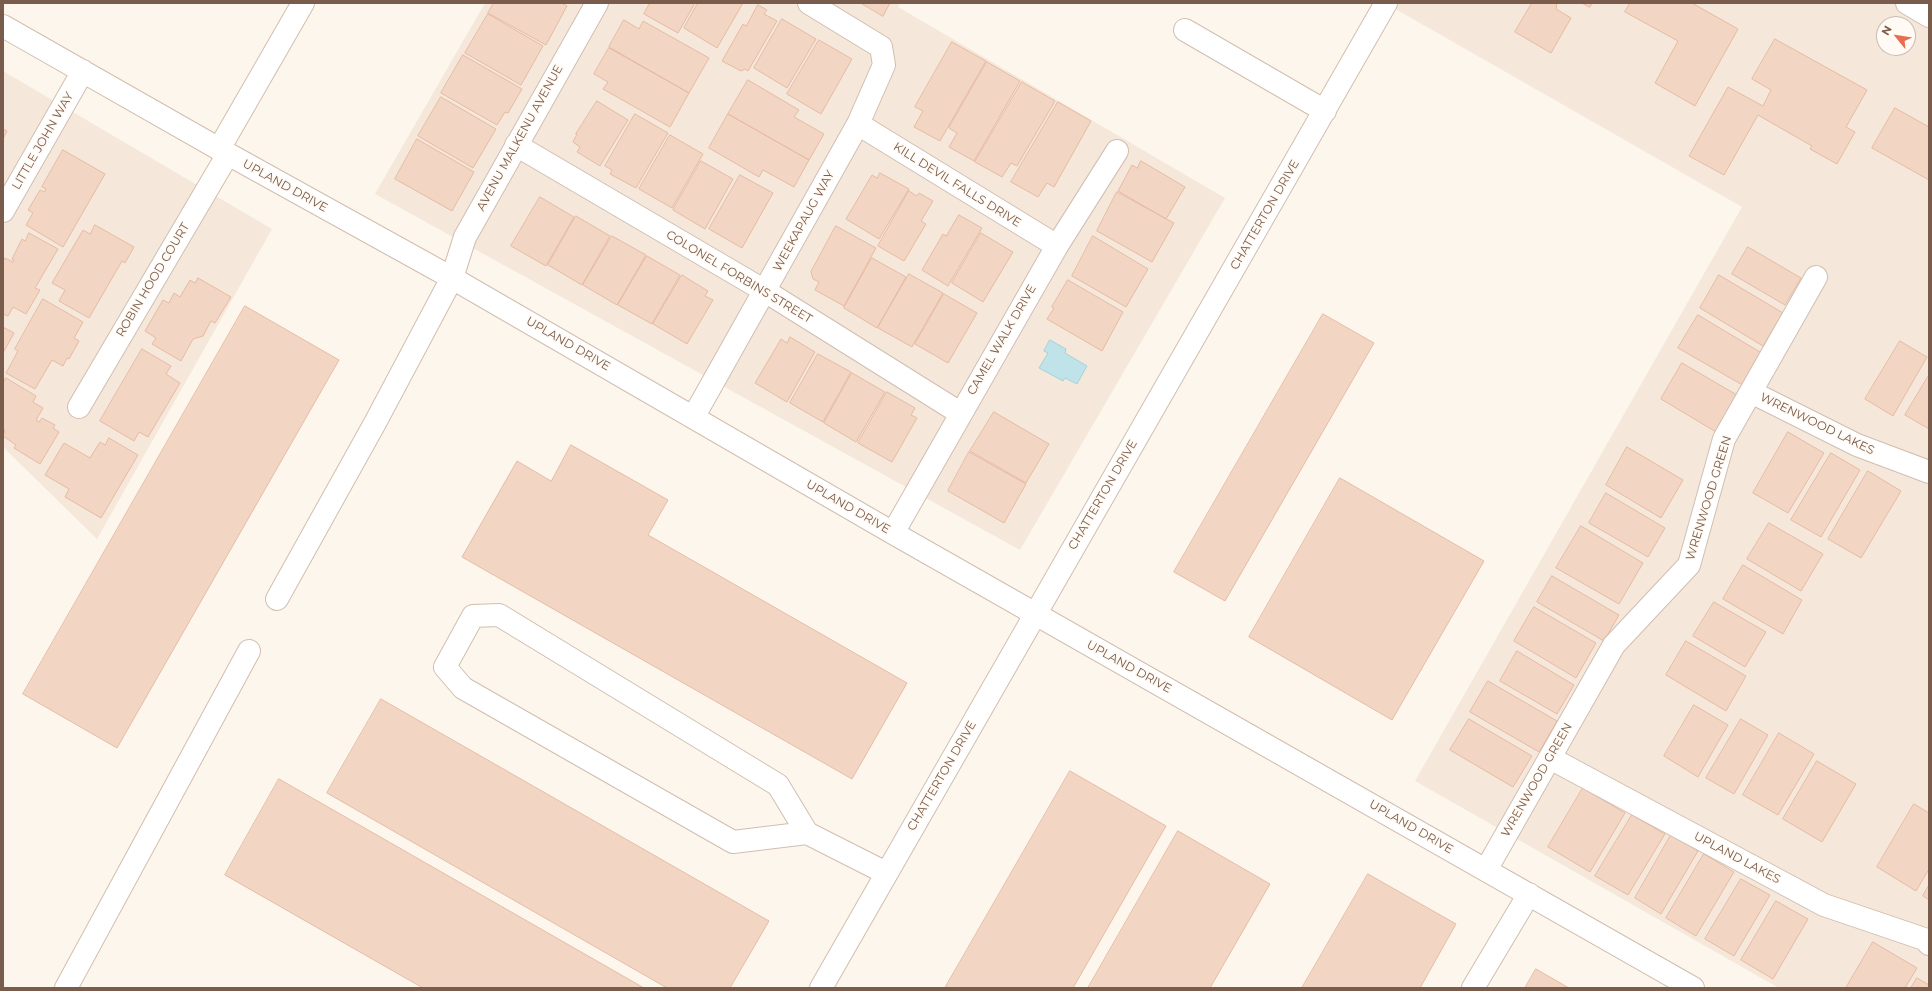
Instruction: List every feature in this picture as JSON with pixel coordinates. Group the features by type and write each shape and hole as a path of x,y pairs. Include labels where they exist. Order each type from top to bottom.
{"street":[{"name":"ROBIN HOOD COURT","path":"79,407 223,151 303,3"},
{"name":"AVENU MALKENU AVENUE","path":"277,599 372,429 452,278 465,237 597,3"},
{"name":"WEEKAPAUG WAY","path":"694,416 858,124 884,65 881,47 809,3"},
{"name":"CHATTERTON DRIVE","path":"820,988 1386,3"},
{"path":"1907,3 1929,16"},
{"name":"UPLAND DRIVE","path":"3,26 223,151 452,278 694,416 893,533 1693,988"},
{"path":"1185,30 1324,111"},
{"name":"LITTLE JOHN WAY","path":"3,211 83,71"},
{"name":"KILL DEVIL FALLS DRIVE","path":"858,124 1057,246"},
{"name":"COLONEL FORBINS STREET","path":"516,145 765,291 960,413"},
{"name":"CAMEL WALK DRIVE","path":"893,533 960,413 1057,246 1117,151"},
{"name":"WRENWOOD GREEN","path":"1486,870 1614,645 1689,565 1724,439 1816,277"},
{"name":"WRENWOOD LAKES","path":"1751,392 1856,446 1929,472"},
{"path":"807,833 733,842 463,688 445,667 473,616 499,615 778,785 807,833 886,874"},
{"path":"66,988 249,651"},
{"name":"UPLAND LAKES","path":"1550,758 1824,905 1924,939 1929,944"},
{"path":"1473,988 1529,894"}],"shaded area":[{"path":"485,3 900,3 898,7 1225,198 1020,550 375,194"},
{"path":"1385,3 1929,3 1929,988 1779,988 1415,781 1742,207"},
{"path":"3,71 272,229 97,539 3,447"}],"water":[{"path":"1050,340 1066,349 1065,353 1087,366 1077,384 1065,378 1063,381 1039,368 1048,353 1044,351"}],"building":[{"path":"494,3 562,3 567,6 546,45 488,13"},
{"path":"650,3 695,3 678,33 644,14"},
{"path":"698,3 743,3 717,48 684,28"},
{"path":"861,3 890,3 883,16"},
{"path":"1532,3 1557,3 1556,9 1571,18 1551,53 1515,32"},
{"path":"1582,3 1592,3 1590,7"},
{"path":"1630,3 1692,3 1738,29 1695,106 1655,83 1678,41 1625,12"},
{"path":"758,5 767,10 764,14 777,21 748,71 745,69 741,71 722,61 743,24 746,26"},
{"path":"488,14 543,46 521,85 465,53"},
{"path":"782,19 816,39 787,88 754,68"},
{"path":"624,20 639,29 643,21 709,58 689,93 609,47"},
{"path":"1775,39 1867,90 1846,127 1855,132 1837,164 1810,149 1812,146 1758,115 1724,175 1689,156 1728,87 1763,106 1771,90 1752,79"},
{"path":"819,40 852,59 821,114 787,94"},
{"path":"952,42 986,61 940,141 914,127 923,111 915,107"},
{"path":"609,48 689,93 670,127 603,89 608,82 594,74"},
{"path":"463,55 522,89 508,113 505,112 497,125 441,93"},
{"path":"987,62 1020,81 974,161 949,147 957,133 949,128"},
{"path":"748,80 799,110 794,117 824,134 809,160 728,114"},
{"path":"1022,82 1055,101 1017,166 1011,163 1002,177 975,162"},
{"path":"441,97 496,129 473,168 418,136"},
{"path":"597,101 628,120 600,166 577,152 580,147 573,142 576,134"},
{"path":"1058,102 1091,121 1054,187 1047,183 1038,197 1011,182"},
{"path":"1895,108 1929,127 1929,180 1872,148"},
{"path":"635,114 668,133 636,188 610,174 612,170 605,166"},
{"path":"728,114 809,160 794,187 763,170 759,177 709,148"},
{"path":"3,129 7,131 3,139"},
{"path":"670,135 703,154 672,208 639,189"},
{"path":"417,139 474,172 452,211 395,179"},
{"path":"63,150 105,174 63,247 26,225 33,213 28,210 40,190 44,192 46,189 42,187"},
{"path":"701,161 733,179 705,229 673,210"},
{"path":"1141,161 1185,187 1166,219 1118,191 1132,165 1137,168"},
{"path":"880,173 909,189 879,239 846,219 872,175 877,178"},
{"path":"740,175 773,193 742,248 709,229"},
{"path":"909,191 917,196 919,193 933,201 921,221 926,224 904,261 878,246"},
{"path":"1117,192 1174,223 1152,262 1097,231"},
{"path":"540,197 574,217 546,266 511,246"},
{"path":"959,215 982,228 948,286 922,270 943,234 946,236"},
{"path":"576,216 610,236 582,285 548,265"},
{"path":"95,225 134,247 125,263 122,261 89,318 59,301 65,290 52,283 83,230 90,234"},
{"path":"836,226 876,248 844,306 815,290 819,282 813,279 811,272"},
{"path":"29,233 58,249 35,288 40,290 26,314 13,307 8,316 3,314 3,261 5,258 13,262 14,260 12,259 22,239 25,241"},
{"path":"981,233 1013,252 983,302 952,283"},
{"path":"612,236 646,255 617,305 583,285"},
{"path":"1093,236 1148,269 1126,307 1072,276"},
{"path":"1748,247 1801,278 1785,305 1732,274"},
{"path":"647,256 680,275 652,324 618,305"},
{"path":"872,258 906,277 877,328 844,308"},
{"path":"909,274 943,293 912,347 878,328"},
{"path":"682,275 708,291 705,296 713,300 687,344 653,324"},
{"path":"1719,275 1783,313 1763,346 1700,308"},
{"path":"198,278 231,297 215,323 211,321 203,336 193,339 181,361 152,344 156,338 145,331 163,300 169,303 174,293 180,297 190,280 195,283"},
{"path":"1068,280 1123,312 1102,351 1047,319 1054,308 1052,307"},
{"path":"944,294 977,313 948,363 915,344"},
{"path":"43,299 83,322 74,338 79,341 69,359 67,358 63,366 52,360 35,389 6,373 18,351 15,349"},
{"path":"245,306 339,360 117,748 23,694"},
{"path":"1323,314 1374,343 1225,601 1174,572"},
{"path":"1698,315 1765,355 1746,387 1678,348"},
{"path":"3,327 14,333 3,353"},
{"path":"790,337 815,352 787,402 755,383 781,339 787,343"},
{"path":"1900,341 1927,357 1893,416 1865,399"},
{"path":"142,349 171,366 166,374 180,383 148,437 139,432 134,441 100,421"},
{"path":"818,354 851,372 823,422 790,403"},
{"path":"1682,363 1737,395 1716,432 1661,399"},
{"path":"852,373 885,392 856,442 824,423"},
{"path":"1929,375 1929,429 1905,415"},
{"path":"6,378 36,396 33,402 43,408 36,420 39,422 42,418 55,425 53,428 59,432 40,464 14,448 16,445 3,436 5,430 3,429 3,384"},
{"path":"887,392 915,408 911,415 917,418 892,462 858,443"},
{"path":"994,412 1049,444 1026,483 970,451"},
{"path":"1788,432 1824,453 1788,513 1753,493"},
{"path":"109,438 138,455 101,518 65,497 69,489 45,475 64,443 90,458 100,442 105,445"},
{"path":"571,445 668,500 648,535 907,683 852,779 462,557 517,461 551,481"},
{"path":"1627,447 1683,480 1661,518 1606,485"},
{"path":"969,452 1026,484 1004,523 948,491"},
{"path":"1831,453 1860,470 1821,537 1791,520"},
{"path":"1868,471 1901,491 1861,558 1828,539"},
{"path":"1340,478 1484,561 1392,720 1249,637"},
{"path":"1606,493 1665,528 1648,557 1589,523"},
{"path":"1769,523 1823,554 1801,591 1747,559"},
{"path":"1581,526 1643,563 1619,604 1556,568"},
{"path":"1743,565 1802,600 1783,634 1723,599"},
{"path":"1552,576 1619,615 1604,641 1537,602"},
{"path":"1714,602 1766,632 1745,667 1693,636"},
{"path":"1534,607 1596,643 1576,678 1514,641"},
{"path":"1686,641 1746,676 1726,711 1666,675"},
{"path":"1517,651 1574,685 1557,714 1500,681"},
{"path":"1488,681 1557,721 1539,752 1470,712"},
{"path":"381,699 769,921 730,988 667,988 327,793"},
{"path":"1694,705 1728,725 1698,777 1664,756"},
{"path":"1469,719 1532,756 1513,787 1450,750"},
{"path":"1741,719 1768,735 1734,794 1706,778"},
{"path":"1779,733 1814,754 1778,815 1743,795"},
{"path":"1817,761 1856,784 1822,842 1783,819"},
{"path":"1070,771 1166,826 1073,988 945,988"},
{"path":"279,779 644,988 423,988 225,875"},
{"path":"1583,788 1625,813 1590,872 1548,847"},
{"path":"1914,804 1929,813 1929,869 1916,891 1877,867"},
{"path":"1632,815 1665,834 1628,895 1595,876"},
{"path":"1178,831 1270,884 1210,988 1088,988"},
{"path":"1671,835 1698,851 1661,914 1635,898"},
{"path":"1704,854 1734,872 1696,936 1666,918"},
{"path":"1368,874 1456,924 1420,988 1302,988"},
{"path":"1741,879 1770,895 1734,956 1705,939"},
{"path":"1929,885 1929,900 1923,896"},
{"path":"1776,901 1808,919 1773,979 1741,960"},
{"path":"1873,942 1917,968 1905,988 1846,988"},
{"path":"1536,969 1569,988 1525,988"},
{"path":"1917,978 1929,985 1929,988 1911,988"}]}
